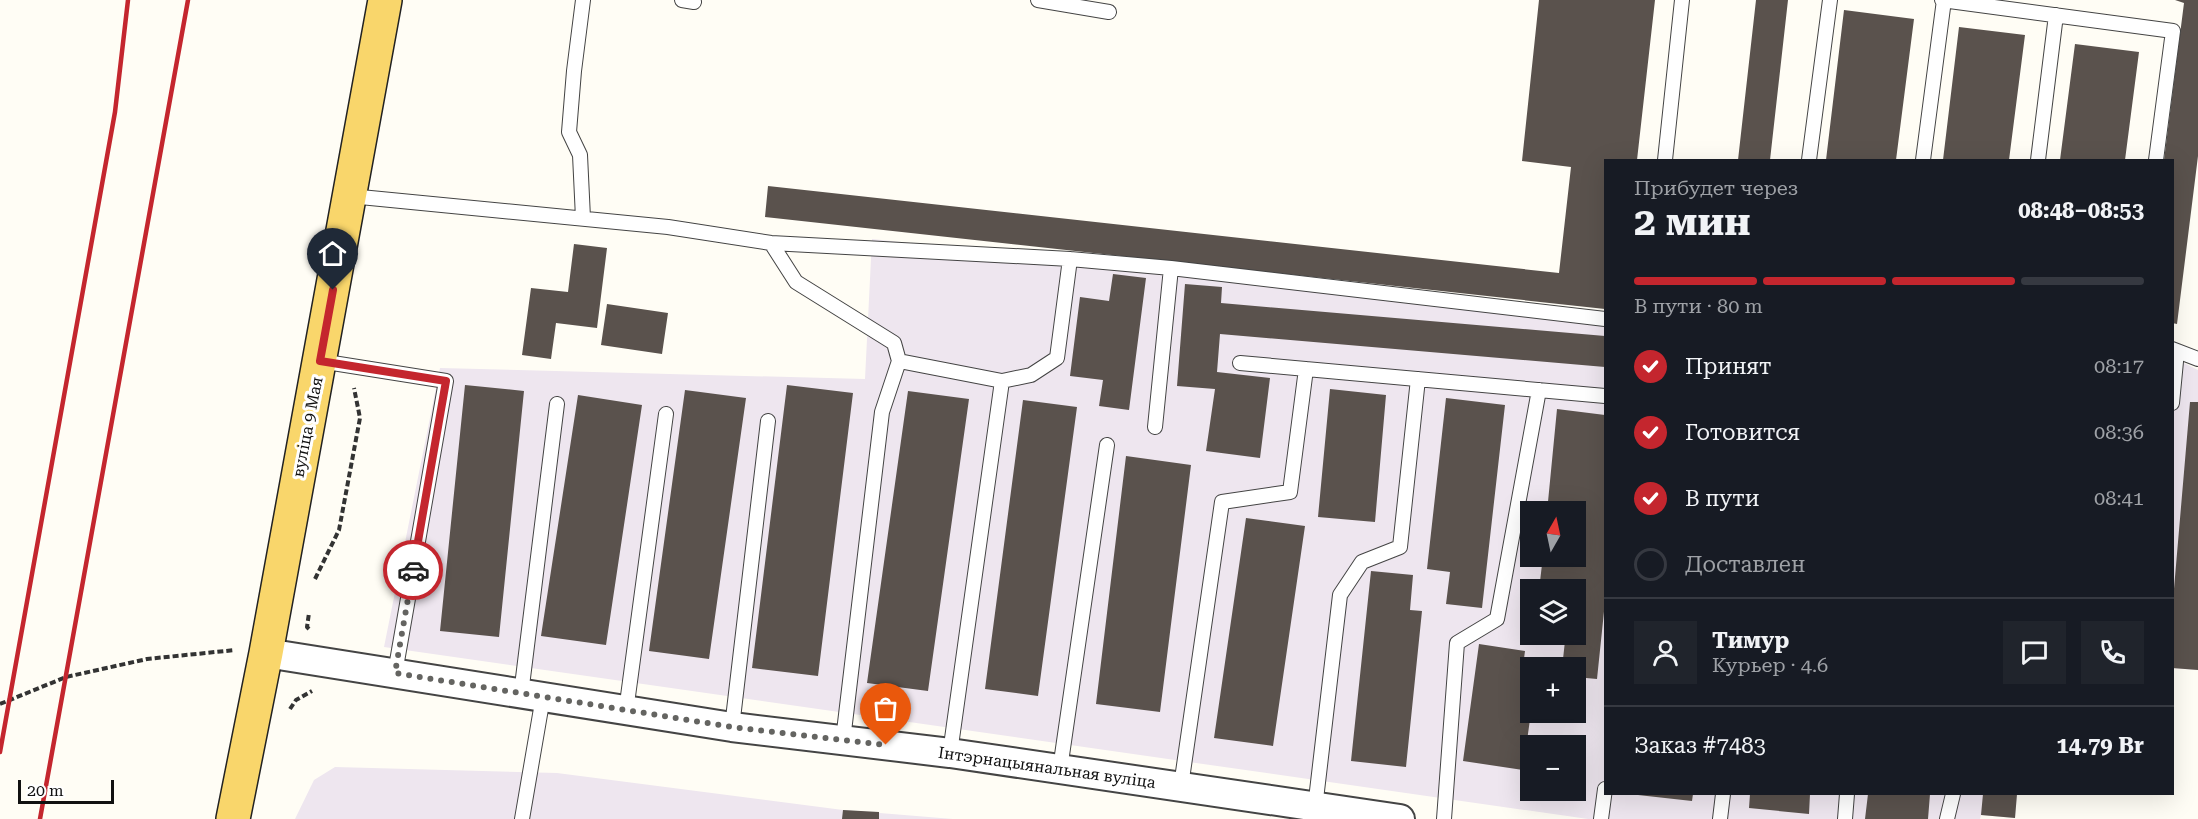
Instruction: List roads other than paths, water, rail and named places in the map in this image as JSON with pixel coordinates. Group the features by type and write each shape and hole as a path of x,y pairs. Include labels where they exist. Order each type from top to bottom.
{"main road":[{"name":"вуліца 9 Мая","path":"233,819 254,652 320,361 385,0"}],"street":[{"name":"Інтэрнацыянальная вуліца","path":"254,652 732,727 950,753 1181,786 1324,812 1400,819"}],"lane":[{"path":"583,0 569,132 580,155 583,218"},
{"path":"1038,0 1109,12"},
{"path":"1665,159 1682,0"},
{"path":"1809,159 1830,0"},
{"path":"1923,159 1943,0 2173,30 2156,159"},
{"path":"2038,159 2056,15"},
{"path":"350,196 668,227 771,243 1070,259 1172,268 1604,319"},
{"path":"771,243 796,282 894,343 899,361 882,412 843,740"},
{"path":"899,361 1002,381 1031,375 1057,358 1070,259"},
{"path":"1155,426 1172,268"},
{"path":"2174,350 2198,359"},
{"path":"320,361 446,381 395,673"},
{"path":"1240,363 1604,396"},
{"path":"1181,786 1222,502 1290,492 1306,369"},
{"path":"1324,812 1340,595 1362,562 1400,547 1418,379"},
{"path":"950,753 1002,381"},
{"path":"1444,819 1457,643 1497,619 1539,390"},
{"path":"522,819 557,404"},
{"path":"626,711 666,414"},
{"path":"732,727 768,421"},
{"path":"1060,769 1107,445"},
{"path":"1601,819 1604,795"},
{"path":"1720,819 1723,795"},
{"path":"1845,819 1847,795"},
{"path":"1947,819 1953,795"}],"railway":[{"path":"0,752 115,112 128,0"},
{"path":"40,819 188,0"}]}
